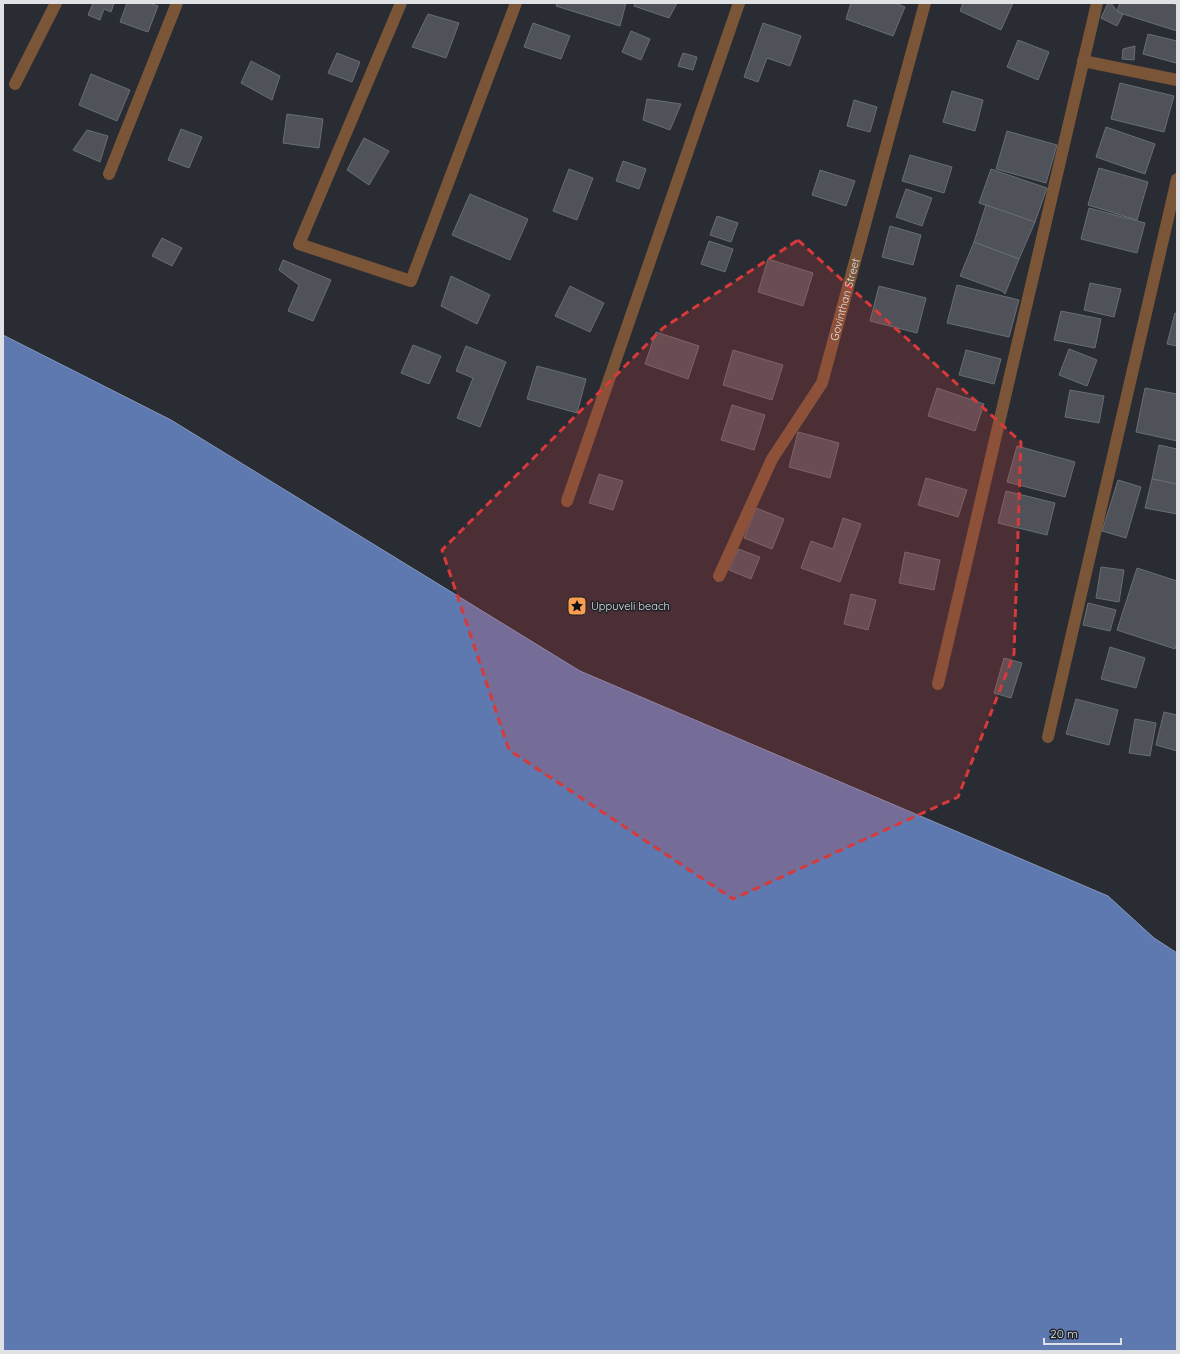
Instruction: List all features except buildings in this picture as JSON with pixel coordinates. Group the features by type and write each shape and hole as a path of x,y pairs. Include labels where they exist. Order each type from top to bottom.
{"street":[{"path":"15,84 56,3"},
{"path":"401,3 299,244 411,281 516,3"},
{"path":"567,501 739,3"},
{"name":"Govinthan Street","path":"719,576 772,459 822,383 925,3"},
{"path":"938,684 1097,3"},
{"path":"109,174 172,4"},
{"path":"1083,61 1177,80"},
{"path":"1048,737 1177,179"}],"highlighted area":[{"path":"798,240 1021,442 1014,654 958,797 733,899 509,750 442,550 663,328"}],"water":[{"path":"3,335 171,420 580,671 1108,896 1154,938 1177,953 1177,1351 3,1351"}],"place":[{"name":"Uppuveli beach","path":"577,606"}]}
